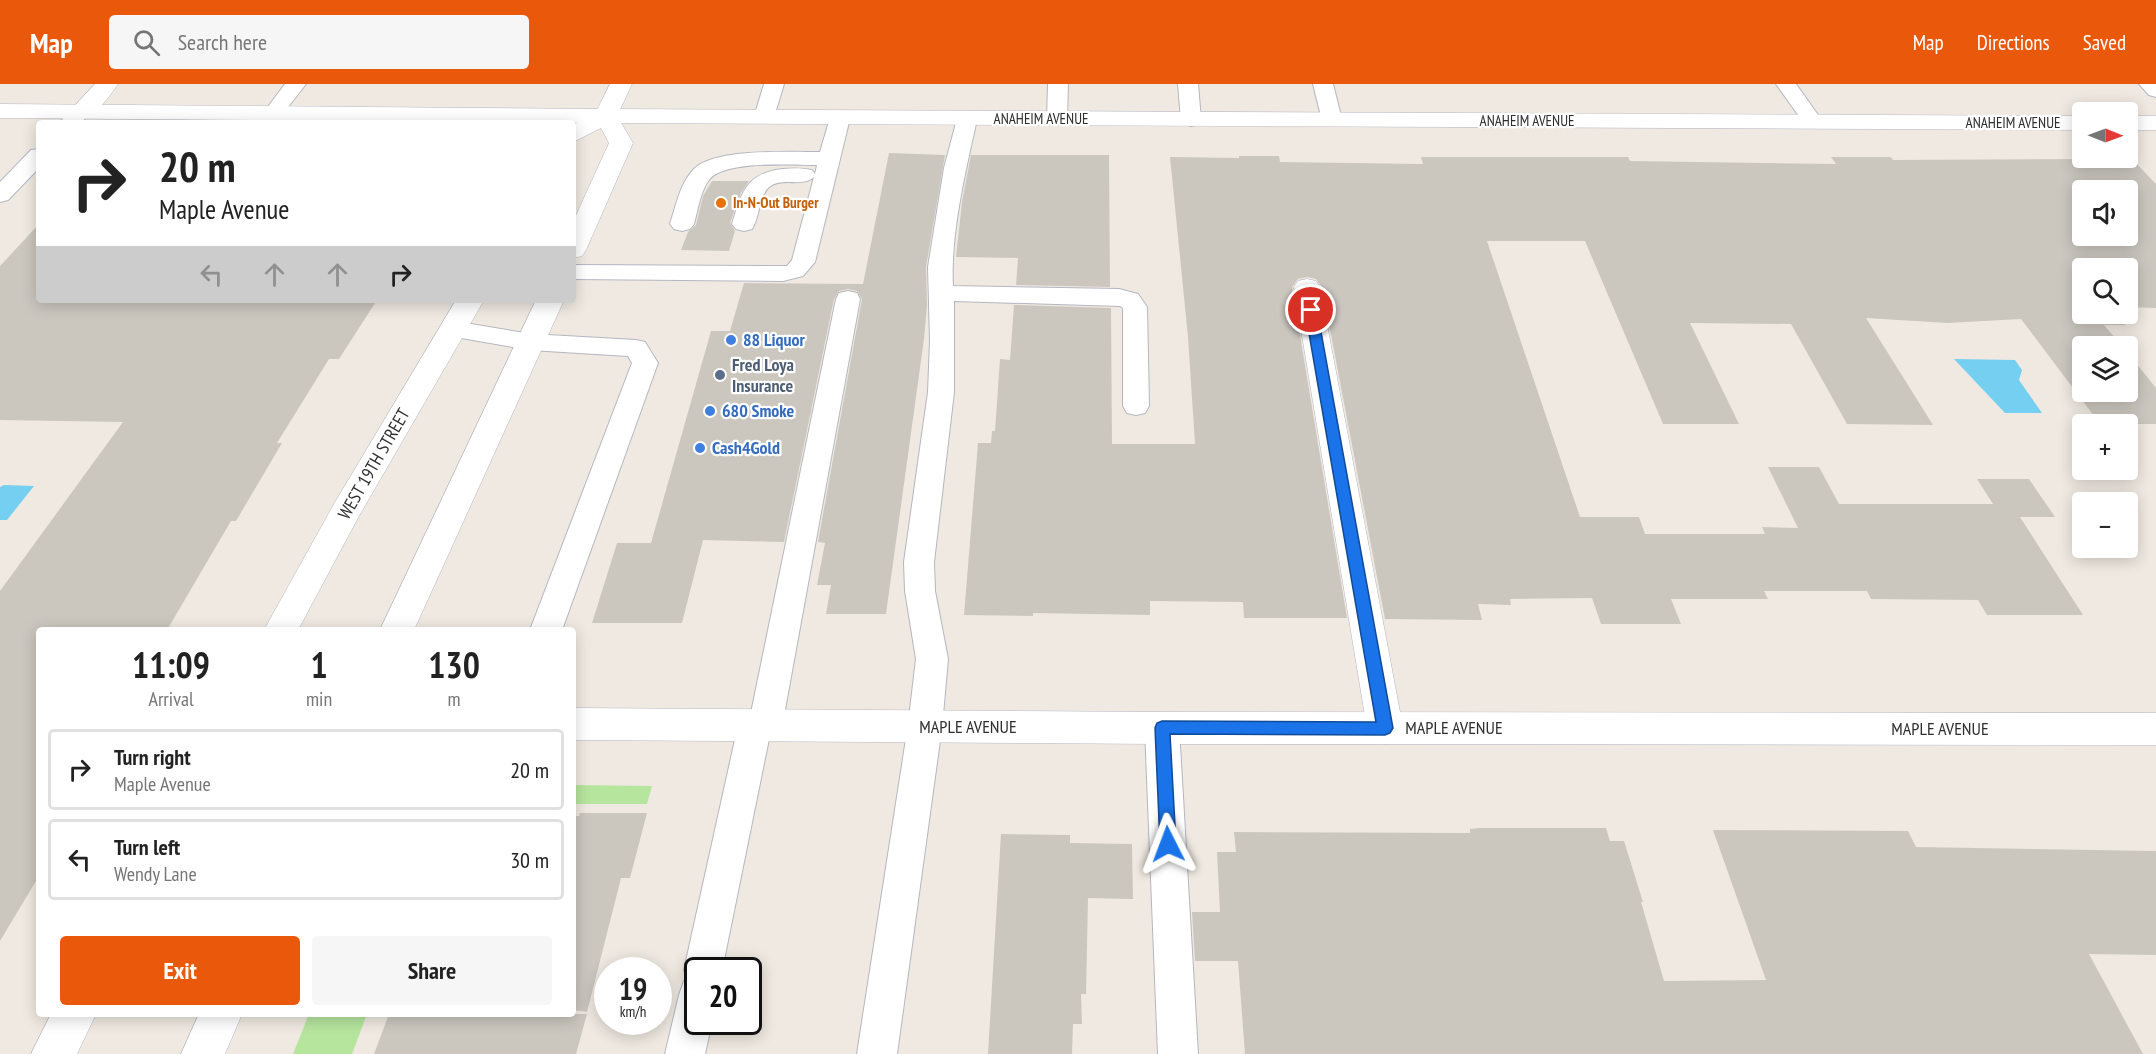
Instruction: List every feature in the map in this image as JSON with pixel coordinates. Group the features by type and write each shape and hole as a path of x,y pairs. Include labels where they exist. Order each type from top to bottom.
{"street":[{"path":"76,117 107,84"},
{"path":"576,133 606,116 621,84"},
{"name":"ANAHEIM AVENUE","path":"0,111 76,117 273,112 967,119 2072,123"},
{"path":"576,243 621,143 606,116"},
{"path":"2138,123 2156,123"},
{"path":"1307,287 1385,728"},
{"name":"WEST 19TH STREET","path":"283,627 345,512 468,303"},
{"path":"398,627 549,303"},
{"name":"MAPLE AVENUE","path":"576,724 1162,728 2156,729"},
{"path":"53,1054 73,1017"},
{"path":"203,1054 220,1017"}],"lane":[{"path":"273,112 296,84"},
{"path":"764,117 774,84"},
{"path":"1057,119 1058,84"},
{"path":"1188,84 1191,120"},
{"path":"1323,84 1332,120"},
{"path":"1786,84 1813,122"},
{"path":"2149,84 2156,91"},
{"path":"576,272 664,272 732,262 783,274 795,271 803,262 840,118"},
{"path":"877,1054 925,726 932,658 920,591 919,562 941,392 943,340 940,267 955,168 967,119"},
{"path":"0,195 36,158"},
{"path":"682,224 703,173 710,168 743,161 827,167"},
{"path":"744,224 754,190 765,180 827,167"},
{"path":"664,272 672,250"},
{"path":"940,293 1119,297 1129,300 1136,307 1136,406"},
{"path":"706,957 760,726 849,299"},
{"path":"453,329 530,342 636,348 645,363 547,627"},
{"path":"1162,728 1178,1054"},
{"path":"685,1054 689,1035"}],"green space":[{"path":"576,785 652,786 647,804 576,804"},
{"path":"308,1017 366,1017 352,1054 293,1054"}],"water":[{"path":"1954,359 2015,360 2022,370 2019,380 2042,413 2005,413"},
{"path":"4,485 34,486 7,520 0,520 0,487"}],"building":[{"path":"889,153 945,155 926,267 927,305 924,339 886,614 826,614 831,585 817,585 825,543 818,542 862,299 857,291 848,289 839,291 834,299 784,542 703,540 682,623 592,623 617,543 651,543 711,331 730,331 744,283 863,284"},
{"path":"971,155 1109,155 1110,287 1016,285 1018,258 956,257 962,202"},
{"path":"1279,156 1280,162 1423,164 1421,157 1628,157 1630,161 1836,164 1831,157 1891,157 1893,160 2072,159 2072,168 2138,168 2138,165 2156,184 2156,308 2138,307 2138,258 2072,258 2072,324 2126,325 2104,325 2113,336 2072,336 2072,387 2021,319 1947,323 1866,318 1933,425 1847,424 1791,324 1690,323 1739,424 1663,424 1585,241 1487,241 1580,517 1639,517 1645,534 1765,534 1762,527 1798,528 1768,467 1819,467 1839,504 1993,504 1977,479 2029,479 2055,517 2020,517 2083,615 1987,615 1978,600 1871,599 1867,591 1764,591 1768,599 1671,599 1681,624 1601,624 1592,598 1510,599 1511,605 1478,604 1482,620 1385,619 1322,287 1316,279 1307,277 1298,279 1292,287 1347,618 1244,618 1243,602 1150,601 1150,615 1033,613 1033,616 964,615 978,443 991,443 992,431 995,431 1000,359 1010,360 1014,305 1111,308 1112,444 1195,444 1188,337 1170,157"},
{"name":"In-N-Out Burger","path":"712,181 749,181 741,193 730,223 735,231 729,251 681,250 688,232 696,225 703,196"},
{"path":"36,227 36,303 375,303 339,359 329,359 277,443 282,443 236,521 231,521 169,627 36,627 36,881 0,941 0,591 123,422 0,420 0,266"},
{"path":"2138,366 2156,388 2156,424 2138,424 2138,414 2092,414 2083,402 2138,402"},
{"path":"580,813 647,813 630,878 621,878 601,957 594,957 594,984 587,1012 576,1010 576,816"},
{"path":"1606,828 1610,841 1624,841 1664,981 1766,980 1713,830 1908,831 1916,847 2156,851 2156,955 2089,954 2143,1054 1245,1054 1238,961 1195,961 1192,912 1220,912 1217,852 1236,852 1234,832 1470,833 1470,829"},
{"path":"1001,834 1070,835 1070,843 1132,844 1133,899 1088,898 1086,994 1081,994 1082,1024 1073,1024 1072,1054 988,1054"},
{"path":"576,1014 587,1014 576,1054 374,1054 388,1017 576,1017"}],"place":[{"name":"In-N-Out Burger","path":"721,203"},
{"name":"88 Liquor","path":"731,340"},
{"name":"Fred Loya Insurance","path":"720,375"},
{"name":"680 Smoke","path":"710,411"},
{"name":"Cash4Gold","path":"700,448"}],"route":[{"path":"1168,844 1162,728 1385,728 1311,310"}]}
